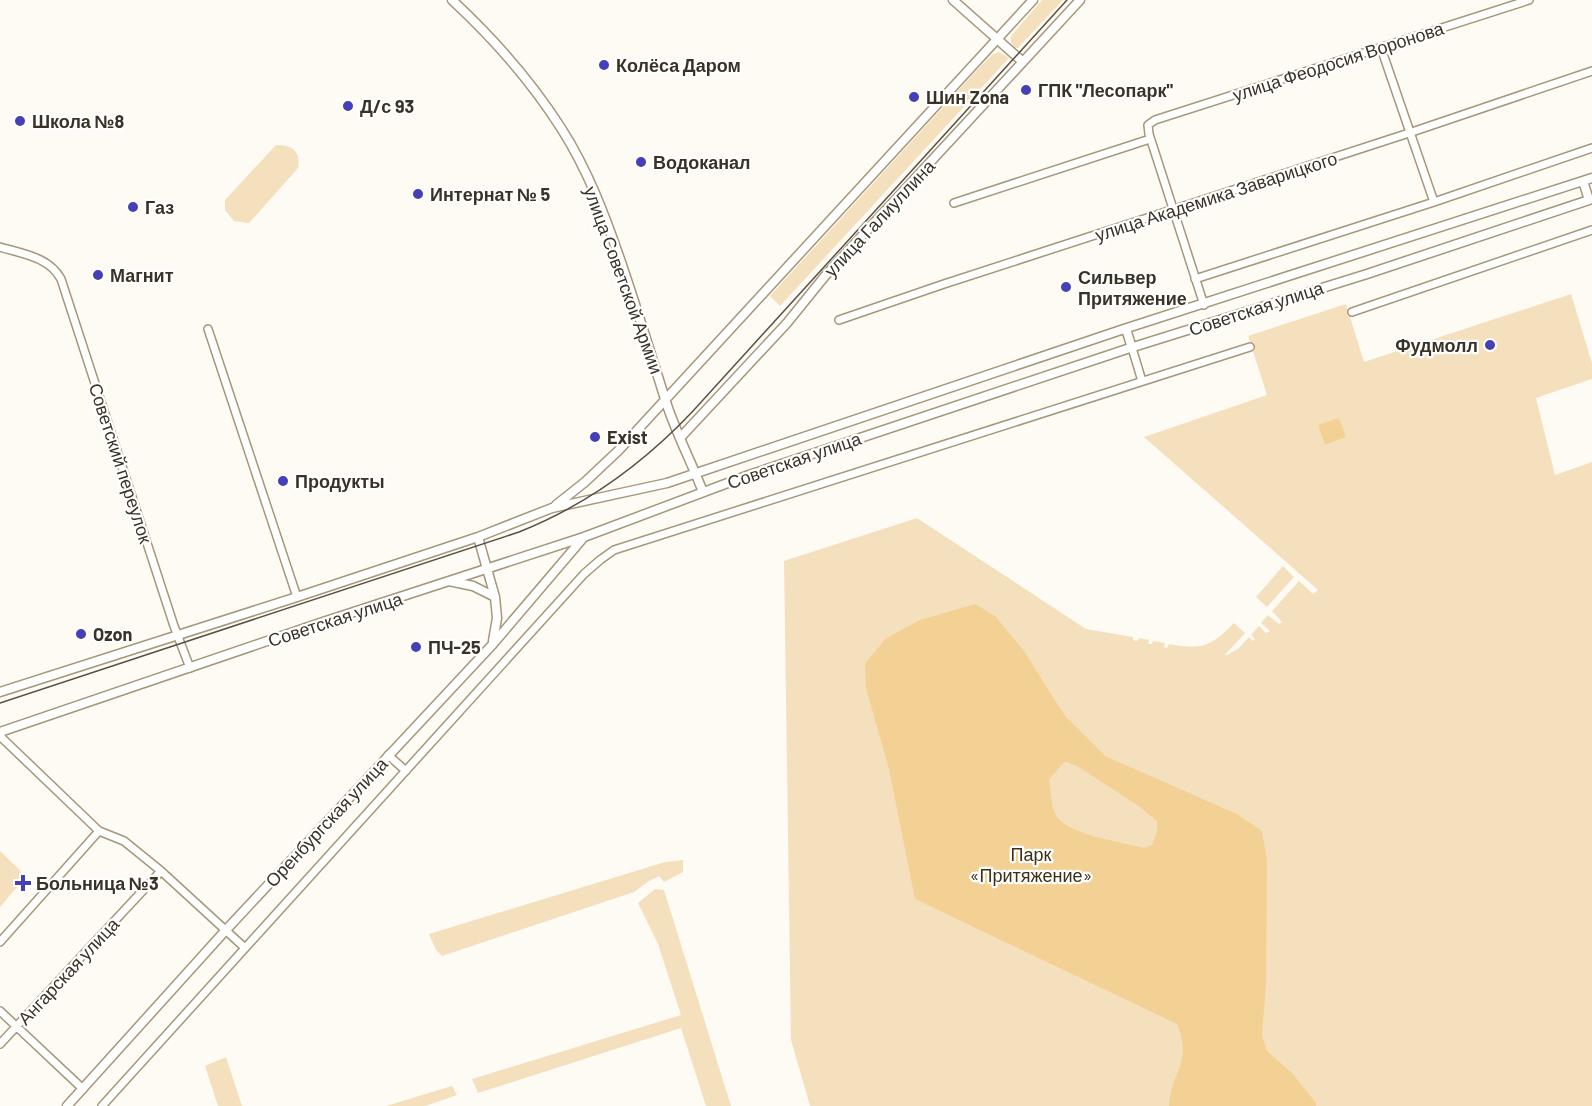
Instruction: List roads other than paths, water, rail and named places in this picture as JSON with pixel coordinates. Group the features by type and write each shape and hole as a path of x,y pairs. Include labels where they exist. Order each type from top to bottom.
{"main road":[{"name":"улица Советской Армии","path":"452,0 484,29 533,88 562,128 583,167 609,226 647,336 666,401 703,492"},
{"path":"953,0 1023,62"},
{"name":"улица Галиуллина","path":"666,401 853,194 1033,0"},
{"name":"улица Галиуллина","path":"680,438 787,323 825,276 1080,0"},
{"name":"Советская улица","path":"0,692 478,537 552,508 667,483 1126,329 1588,180"},
{"path":"1588,180 1591,199"},
{"name":"Советская улица","path":"0,732 584,537 749,475 1591,199"},
{"path":"1126,329 1132,348"},
{"name":"Советская улица","path":"552,508 585,482 666,401"},
{"path":"478,537 495,597 497,618 493,644"},
{"name":"Оренбургская улица","path":"67,1106 225,931 493,644 584,537"},
{"path":"449,581 473,586 495,597"}],"street":[{"name":"улица Феодосия Воронова","path":"1150,139 1148,125 1155,120 1529,0"},
{"path":"1381,48 1434,202"},
{"name":"улица Академика Заварицкого","path":"839,320 1592,71"},
{"path":"954,203 1150,139 1204,305"},
{"path":"1195,279 1592,148"},
{"path":"1352,312 1592,230"},
{"name":"Советский переулок","path":"0,247 46,261 61,279 190,668"},
{"path":"208,329 297,597"},
{"path":"102,1106 584,574 614,550 1250,347"},
{"path":"1132,348 1142,381"},
{"path":"0,732 2,738 99,831 124,841 161,871 245,948"},
{"path":"388,755 406,771"},
{"path":"0,942 99,831"},
{"name":"Ангарская улица","path":"0,1044 161,871"},
{"path":"0,1011 83,1089"}],"tram line":[{"path":"0,703 519,532 591,496 634,465 693,411 1067,0"}],"place":[{"name":"Колёса Даром","path":"604,65"},
{"name":"ГПК \"Лесопарк\"","path":"1026,90"},
{"name":"Шин Zona","path":"914,97"},
{"name":"Д/с 93","path":"348,106"},
{"name":"Школа №8","path":"20,121"},
{"name":"Водоканал","path":"641,162"},
{"name":"Интернат № 5","path":"418,194"},
{"name":"Газ","path":"133,207"},
{"name":"Магнит","path":"98,275"},
{"name":"Сильвер Притяжение","path":"1066,287"},
{"name":"Фудмолл","path":"1490,345"},
{"name":"Exist","path":"595,437"},
{"name":"Продукты","path":"283,481"},
{"name":"Ozon","path":"81,634"},
{"name":"ПЧ-25","path":"416,647"},
{"name":"Больница №3","path":"23,883"}],"park label":[{"name":"Парк «Притяжение»","path":"1031,864"}]}
